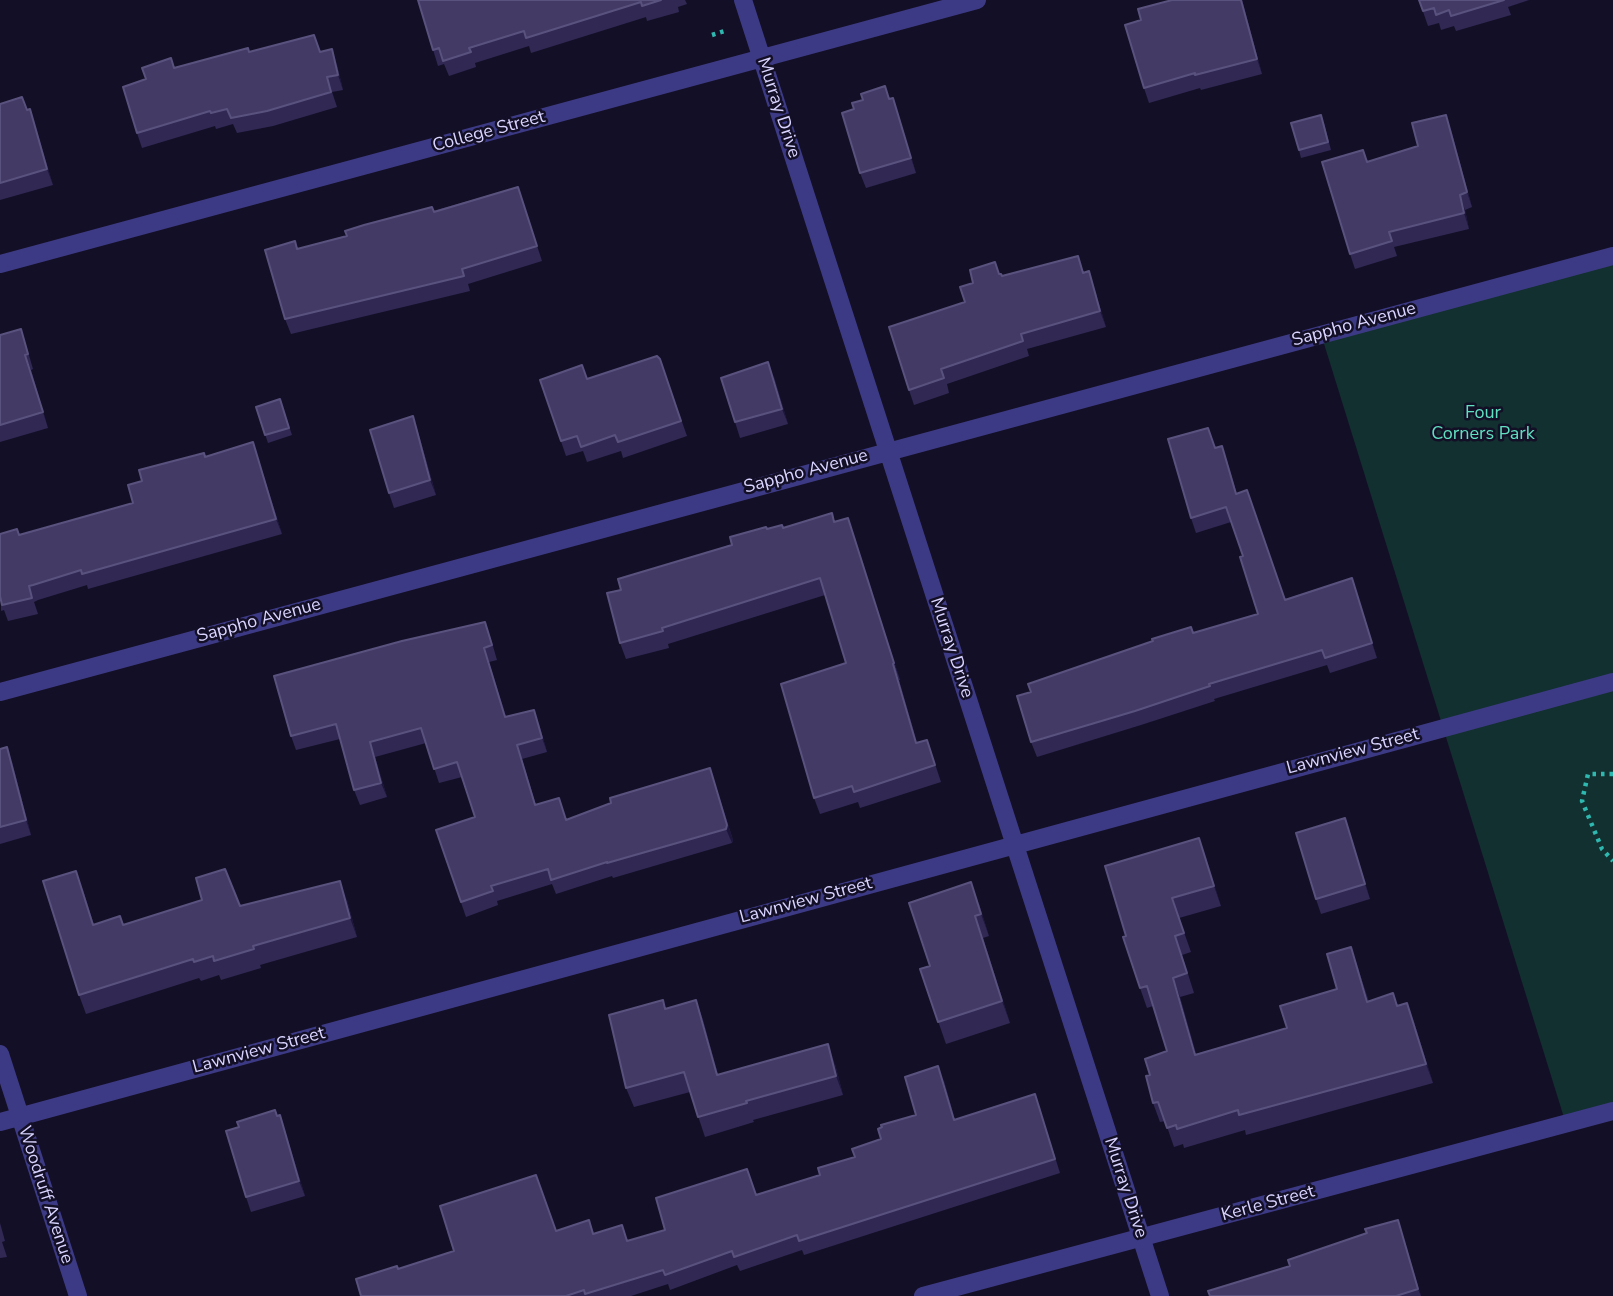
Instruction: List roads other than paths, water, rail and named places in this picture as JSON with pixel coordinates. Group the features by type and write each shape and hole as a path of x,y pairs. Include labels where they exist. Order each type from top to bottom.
{"street":[{"name":"Murray Drive","path":"743,0 1160,1296"},
{"name":"College Street","path":"0,264 977,0"},
{"name":"Sappho Avenue","path":"0,692 1613,256"},
{"name":"Lawnview Street","path":"0,1122 1613,682"},
{"name":"Woodruff Avenue","path":"0,1054 78,1296"},
{"name":"Kerle Street","path":"923,1296 1613,1111"}],"park label":[{"name":"Four Corners Park","path":"1483,424"}]}
